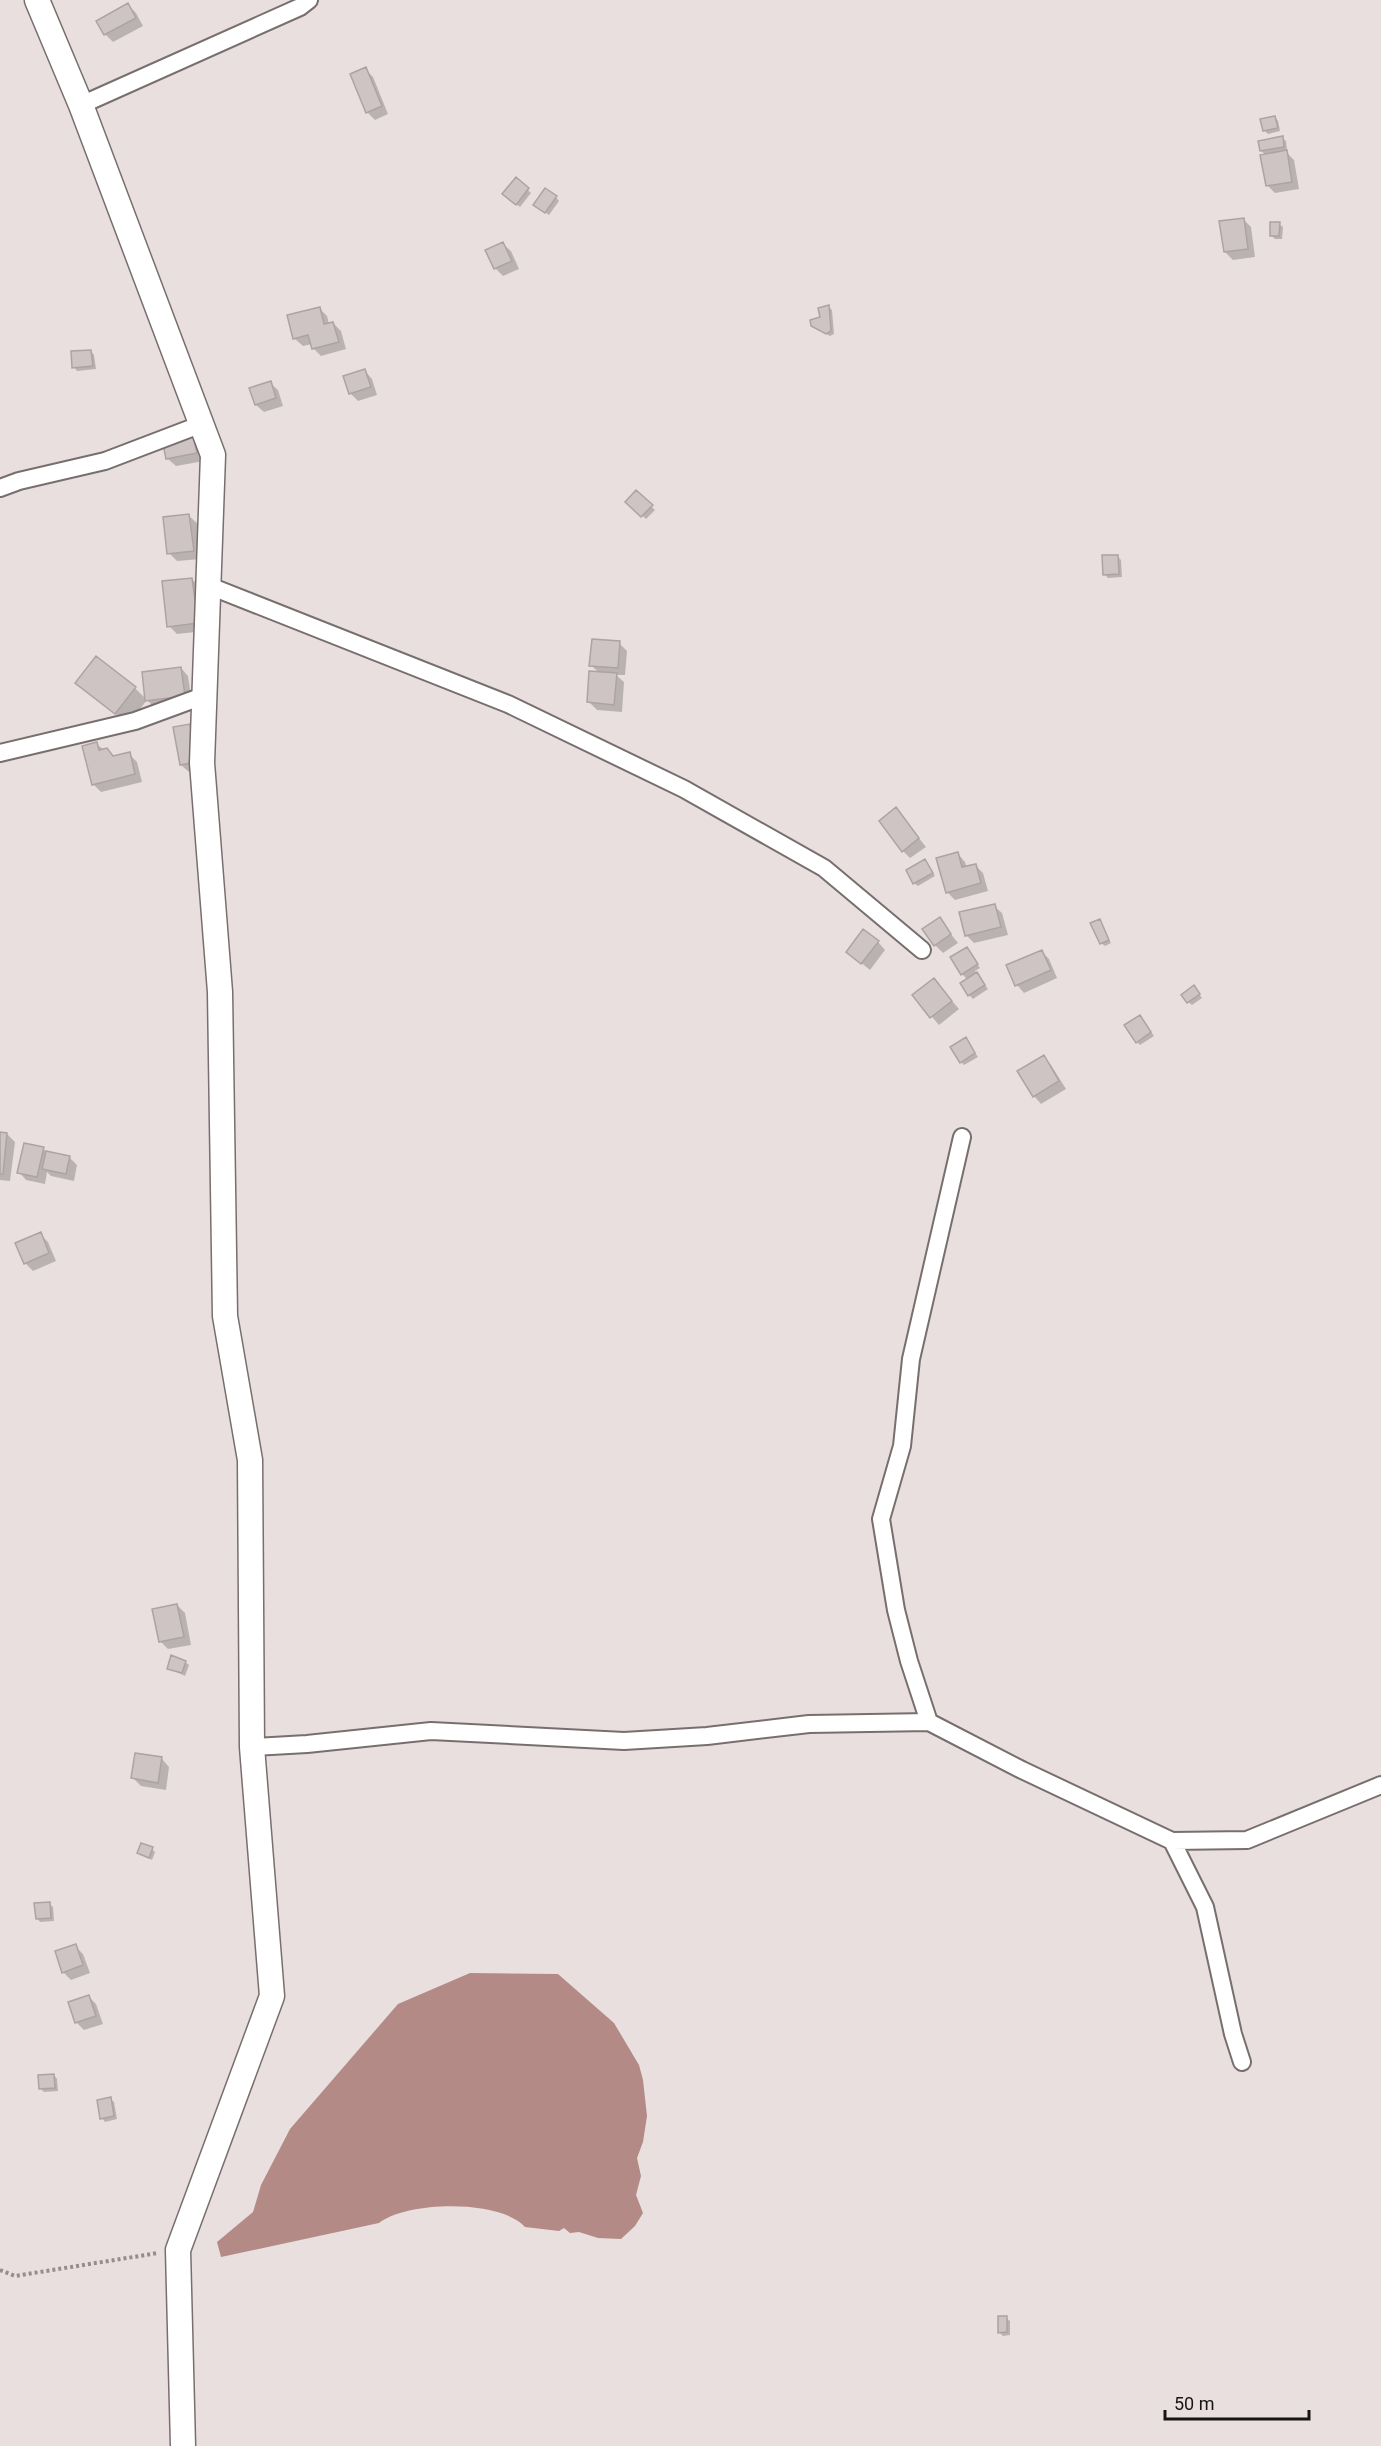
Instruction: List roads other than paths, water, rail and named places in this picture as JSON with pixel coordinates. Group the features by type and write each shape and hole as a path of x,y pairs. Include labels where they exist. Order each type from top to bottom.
{"street":[{"path":"37,0 81,105 213,455 202,763 220,992 225,1316 250,1460 252,1747 272,1996 178,2250 183,2446"},
{"path":"81,105 300,7 309,0"},
{"path":"0,488 30,478 105,461 202,424"},
{"path":"207,585 508,704 684,789 824,868 922,950"},
{"path":"0,753 135,721 203,696"},
{"path":"929,1722 909,1661 896,1610 881,1519 902,1446 911,1359 962,1137"},
{"path":"252,1747 307,1744 431,1731 624,1741 707,1736 809,1724 929,1722 1052,1785 1172,1841 1248,1840 1381,1785"},
{"path":"1172,1841 1205,1907 1233,2034 1242,2062"}]}
